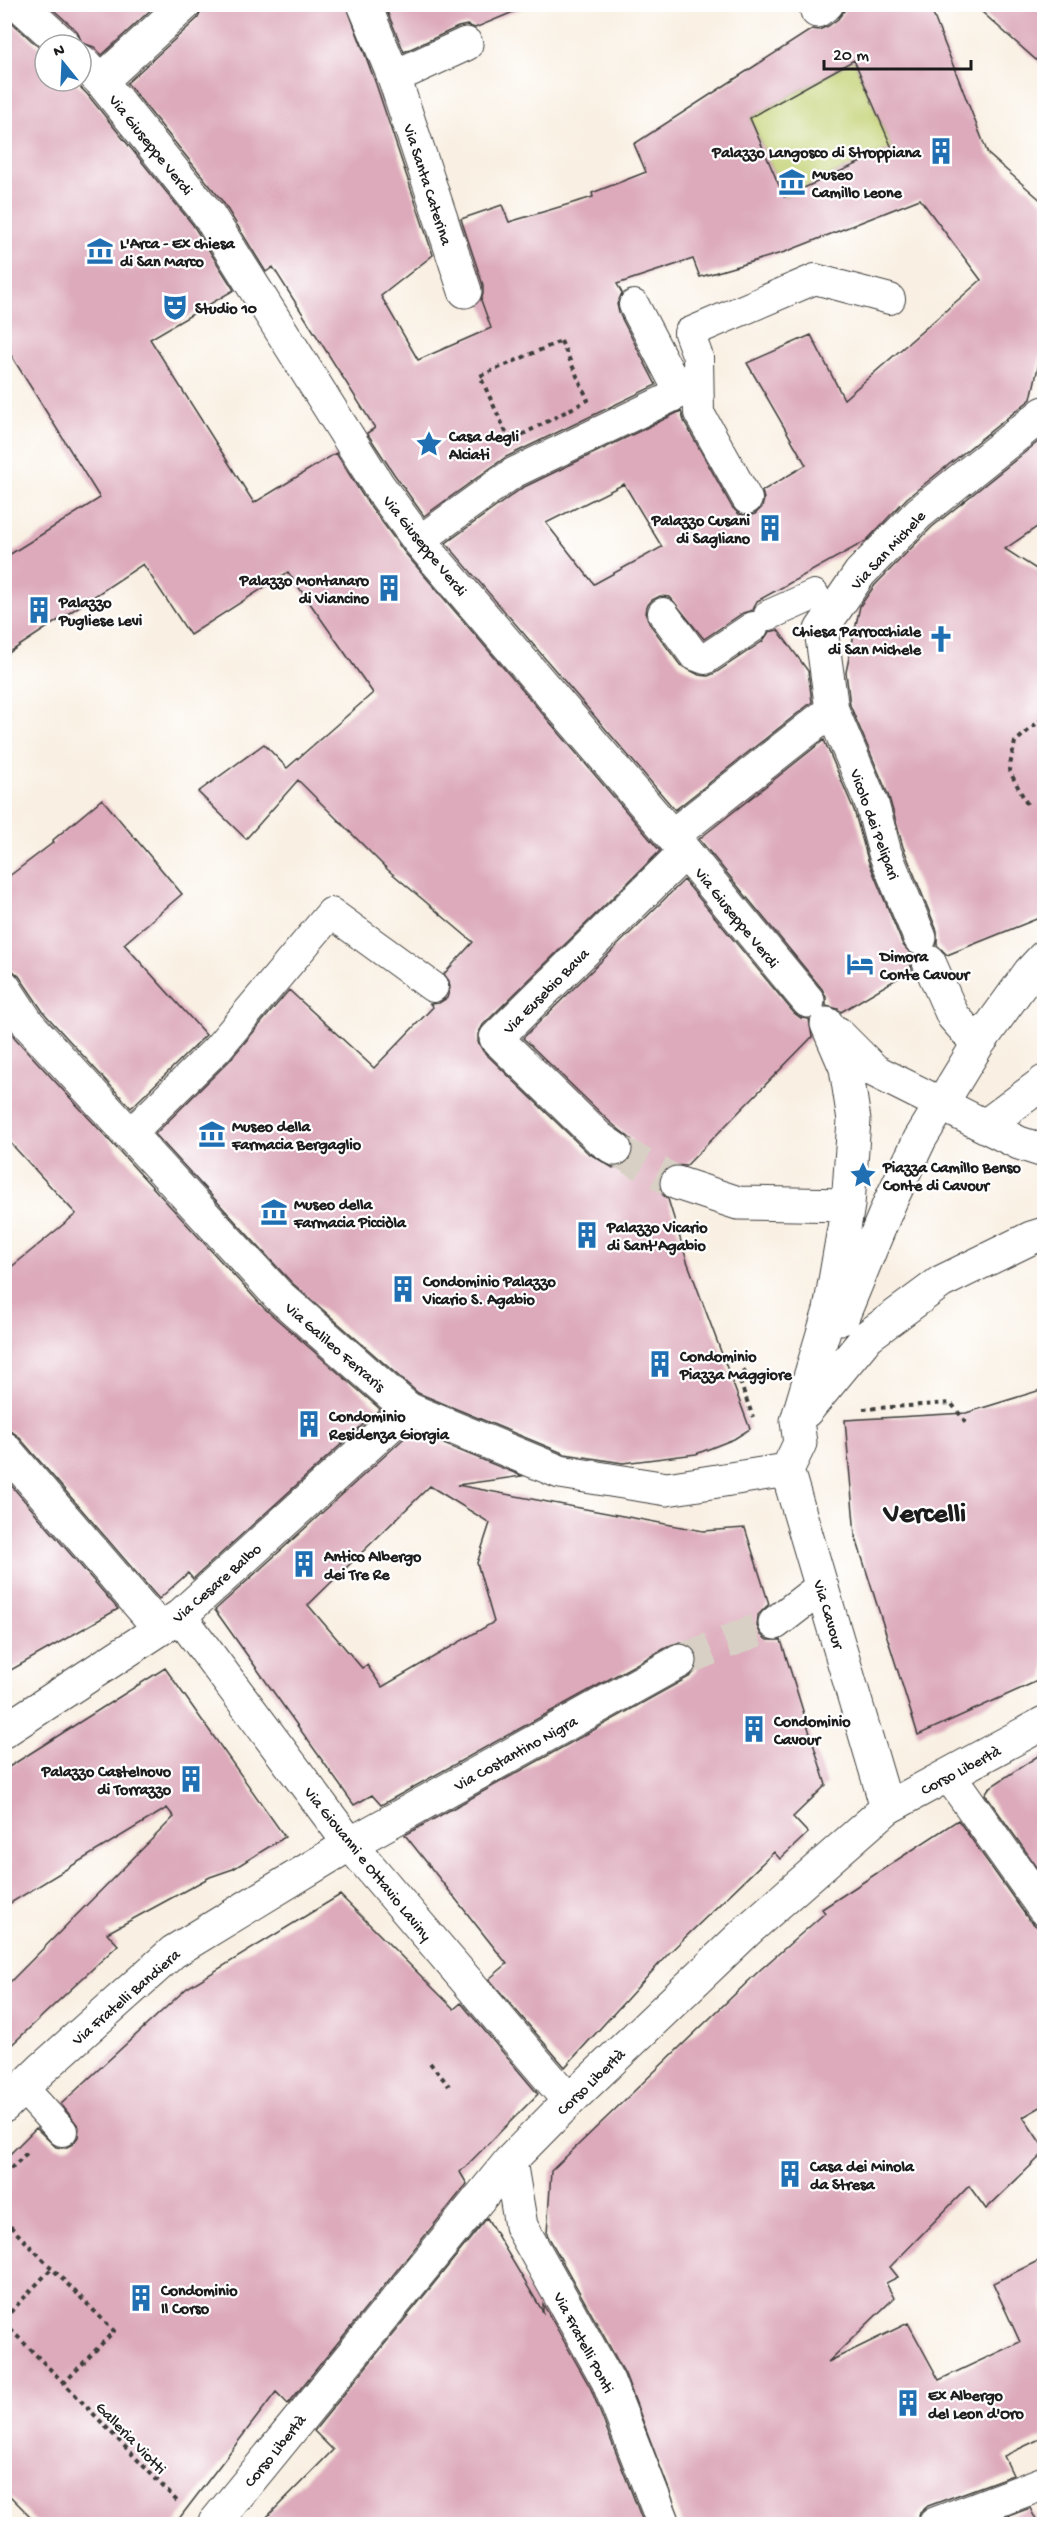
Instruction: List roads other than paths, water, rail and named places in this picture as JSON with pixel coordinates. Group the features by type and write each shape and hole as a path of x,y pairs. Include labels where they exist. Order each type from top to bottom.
{"street":[{"path":"19,4 51,33"},
{"path":"93,70 185,4"},
{"name":"Via Santa Caterina","path":"364,4 394,77 465,291"},
{"path":"394,77 466,44"},
{"name":"Via Giuseppe Verdi","path":"93,73 208,214 378,485 419,541 678,844 808,1001"},
{"name":"Via San Michele","path":"832,710 814,595 860,573 918,513 1044,413"},
{"path":"678,844 832,710"},
{"name":"Vicolo dei Pelipari","path":"832,710 872,804 885,853 953,1016 978,1044"},
{"name":"Via Eusebio Bava","path":"615,1149 598,1138 489,1034 678,844"},
{"path":"797,1421 890,1202 920,1139 978,1044 1030,972 1044,957"},
{"name":"Via Galileo Ferraris","path":"4,987 29,1025 278,1295 408,1409 560,1472 570,1474 666,1489 786,1470"},
{"path":"786,1470 800,1443 797,1421 830,1310 848,1205 854,1120 846,1068 827,1024 875,1071 1019,1143 1044,1152"},
{"path":"985,1126 1044,1082"},
{"path":"677,1183 738,1203 848,1205"},
{"path":"797,1421 868,1336 941,1282 1031,1238 1044,1234"},
{"name":"Via Cesare Balbo","path":"4,1731 170,1623 408,1409"},
{"name":"Via Giovanni e Ottavio Laviny","path":"4,1448 170,1623 350,1844 569,2101"},
{"name":"Via Cavour","path":"786,1470 887,1808"},
{"path":"775,1623 822,1587"},
{"name":"Via Costantino Nigra","path":"350,1844 680,1661"},
{"name":"Corso Libertà","path":"214,2524 510,2161 569,2101 749,1929 887,1808 1044,1724"},
{"path":"949,1775 1044,1909"},
{"name":"Via Fratelli Bandiera","path":"14,2097 173,1952 350,1844"},
{"name":"Via Fratelli Ponti","path":"510,2161 521,2226 608,2381 664,2524"},
{"path":"935,2524 1044,2483"}],"lane":[{"path":"747,499 699,413 698,357 688,333 815,279 890,300"},
{"path":"419,541 513,473 680,393 634,305"},
{"path":"663,613 694,655 705,659 761,621 814,595"},
{"path":"130,1134 217,1049 331,913 433,987"},
{"path":"14,2097 62,2131"}],"tunnel":[{"path":"615,1149 677,1183"},
{"path":"680,1661 775,1623"}],"place":[{"name":"Palazzo Langosco di Stroppiana","path":"941,151"},
{"name":"Museo Camillo Leone","path":"792,182"},
{"name":"L'Arca - Ex chiesa di San Marco","path":"100,251"},
{"name":"Studio 10","path":"175,307"},
{"name":"Casa degli Alciati","path":"429,444"},
{"name":"Palazzo Cusani di Sagliano","path":"770,528"},
{"name":"Palazzo Montanaro di Viancino","path":"389,588"},
{"name":"Palazzo Pugliese Levi","path":"39,610"},
{"name":"Chiesa Parrocchiale di San Michele","path":"941,639"},
{"name":"Dimora Conte Cavour","path":"860,964"},
{"name":"Museo della Farmacia Bergaglio","path":"212,1134"},
{"name":"Piazza Camillo Benso Conte di Cavour","path":"863,1175"},
{"name":"Museo della Farmacia Picciòla","path":"274,1212"},
{"name":"Palazzo Vicario di Sant'Agabio","path":"587,1235"},
{"name":"Condominio Palazzo Vicario S. Agabio","path":"403,1289"},
{"name":"Condominio Piazza Maggiore","path":"660,1364"},
{"name":"Condominio Residenza Giorgia","path":"309,1424"},
{"name":"Antico Albergo dei Tre Re","path":"304,1564"},
{"name":"Condominio Cavour","path":"754,1729"},
{"name":"Palazzo Castelnovo di Torrazzo","path":"191,1779"},
{"name":"Casa dei Minola da Stresa","path":"790,2174"},
{"name":"Condominio Il Corso","path":"141,2298"},
{"name":"Ex Albergo del Leon d'Oro","path":"908,2403"}],"district":[{"name":"Vercelli","path":"925,1511"}]}
